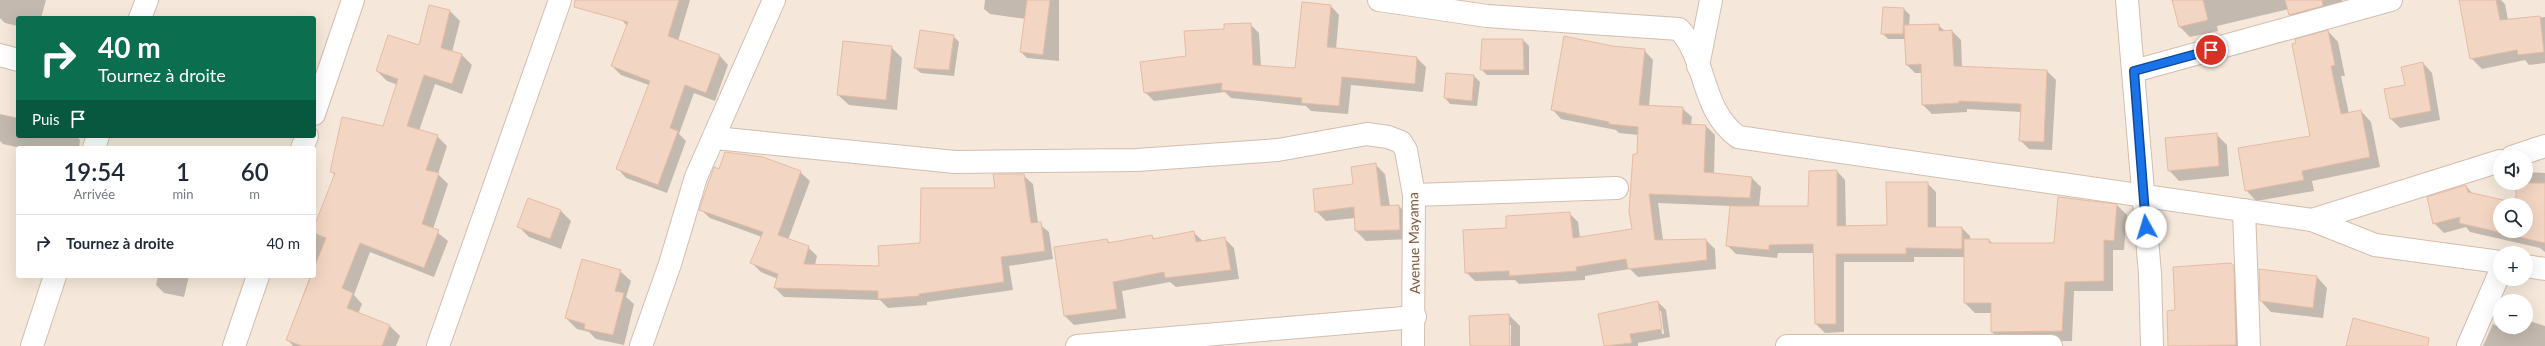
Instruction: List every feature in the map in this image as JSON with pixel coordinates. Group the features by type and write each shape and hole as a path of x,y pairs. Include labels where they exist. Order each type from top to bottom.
{"street":[{"path":"141,16 147,0"},
{"path":"316,108 353,0"},
{"path":"438,346 560,0"},
{"path":"641,346 670,264 696,177 715,138 774,0"},
{"path":"1379,0 1487,16 1679,30 1689,40 1717,117 1726,128 1738,137 2312,220 2375,245 2493,261"},
{"path":"1698,66 1711,0"},
{"path":"2127,0 2134,71 2142,195 2150,274 2152,346"},
{"path":"2134,71 2391,0"},
{"path":"0,56 16,60"},
{"name":"Avenue Mayama","path":"715,138 955,162 1144,160 1278,150 1367,134 1388,136 1401,142 1406,150 1414,194 1415,317 1413,346"},
{"path":"2533,150 2545,146"},
{"path":"2312,220 2493,163"},
{"path":"1414,194 1617,188"},
{"path":"2244,210 2249,346"},
{"path":"2533,267 2545,269"},
{"path":"32,346 54,278"},
{"path":"234,346 257,278"},
{"path":"2468,346 2494,286"},
{"path":"1077,346 1415,317"},
{"path":"1787,346 2051,346"}],"shaded area":[{"path":"0,0 2545,0 2545,346 0,346"}],"building":[{"path":"575,0 679,0 668,36 720,55 706,93 685,85 670,128 678,131 658,185 616,169 650,81 611,66 628,22 574,7"},
{"path":"1027,0 1050,0 1043,55 1020,52"},
{"path":"2172,0 2203,0 2208,20 2179,27"},
{"path":"2285,0 2322,0 2323,6 2289,15"},
{"path":"2459,0 2496,0 2500,20 2540,16 2544,52 2518,55 2517,50 2470,59"},
{"path":"1302,2 1331,5 1327,47 1417,57 1415,84 1342,77 1339,106 1301,103 1302,98 1221,90 1222,83 1144,93 1140,62 1186,56 1184,31 1224,29 1224,24 1251,23 1253,65 1295,68"},
{"path":"429,5 450,10 441,48 462,54 452,84 424,75 407,126 438,135 426,170 439,173 422,224 439,230 424,268 360,243 342,288 353,293 347,308 390,325 382,346 302,346 286,340 310,278 316,278 316,263 326,238 316,234 316,222 335,173 330,172 342,117 383,126 398,79 376,71 388,35 419,45"},
{"path":"1883,7 1904,8 1903,34 1881,34"},
{"path":"1939,24 1939,31 1952,30 1954,66 2047,70 2044,142 2019,141 2021,104 1959,101 1959,103 1922,105 1921,64 1906,65 1904,25"},
{"path":"920,30 954,35 949,70 914,68"},
{"path":"2328,30 2335,65 2331,66 2341,114 2361,110 2370,157 2302,171 2304,180 2245,191 2238,148 2310,136 2292,44 2296,43 2295,39"},
{"path":"1564,36 1612,46 1645,49 1639,105 1683,107 1682,124 1706,125 1704,172 1752,177 1750,198 1649,194 1655,240 1706,239 1707,260 1628,269 1626,259 1576,267 1577,271 1509,276 1509,271 1465,273 1463,230 1506,228 1506,216 1570,212 1573,238 1632,229 1629,212 1633,154 1637,154 1638,127 1609,124 1609,122 1551,110"},
{"path":"1482,39 1523,39 1524,70 1480,70"},
{"path":"843,41 892,46 886,100 837,95"},
{"path":"2423,62 2431,111 2390,119 2384,89 2405,85 2401,67"},
{"path":"1446,73 1474,75 1472,101 1444,98"},
{"path":"2217,133 2219,166 2168,171 2165,138"},
{"path":"725,152 763,157 801,171 778,235 809,246 804,264 879,266 878,246 920,243 921,188 995,188 993,174 1024,174 1031,223 1041,222 1045,251 1001,257 1004,282 919,294 919,296 878,299 878,291 774,288 778,274 750,263 763,232 699,210 714,167 719,169"},
{"path":"1376,163 1381,206 1399,205 1400,230 1355,231 1354,207 1315,212 1313,189 1353,184 1351,167"},
{"path":"1837,170 1837,226 1887,225 1886,182 1928,182 1928,227 1962,227 1962,249 1906,248 1906,254 1836,254 1836,324 1815,324 1813,244 1769,245 1769,250 1726,246 1730,206 1808,206 1809,171"},
{"path":"2533,183 2545,183 2545,243 2524,238 2533,238 2533,198 2516,198 2516,190 2533,190"},
{"path":"2466,185 2468,192 2494,198 2493,231 2459,223 2460,217 2433,224 2427,197"},
{"path":"2058,197 2117,204 2114,241 2104,240 2104,281 2065,282 2062,331 1991,332 1991,303 1964,303 1964,239 1989,239 1989,243 2054,243"},
{"path":"528,198 561,210 550,239 517,227"},
{"path":"1194,231 1196,242 1225,237 1231,270 1165,278 1164,272 1113,282 1117,309 1064,316 1054,247 1107,239 1108,243 1152,235 1153,239"},
{"path":"582,259 621,270 615,291 624,293 613,335 584,329 585,324 565,318"},
{"path":"2231,263 2234,266 2236,345 2168,346 2167,311 2175,310 2173,267"},
{"path":"2259,269 2317,276 2313,308 2260,301"},
{"path":"1658,301 1662,329 1630,334 1632,343 1604,346 1598,314"},
{"path":"1509,314 1510,346 1470,346 1469,316"},
{"path":"2353,318 2429,338 2428,346 2346,346"}],"route":[{"path":"2146,227 2142,195 2134,71 2211,50"}]}
